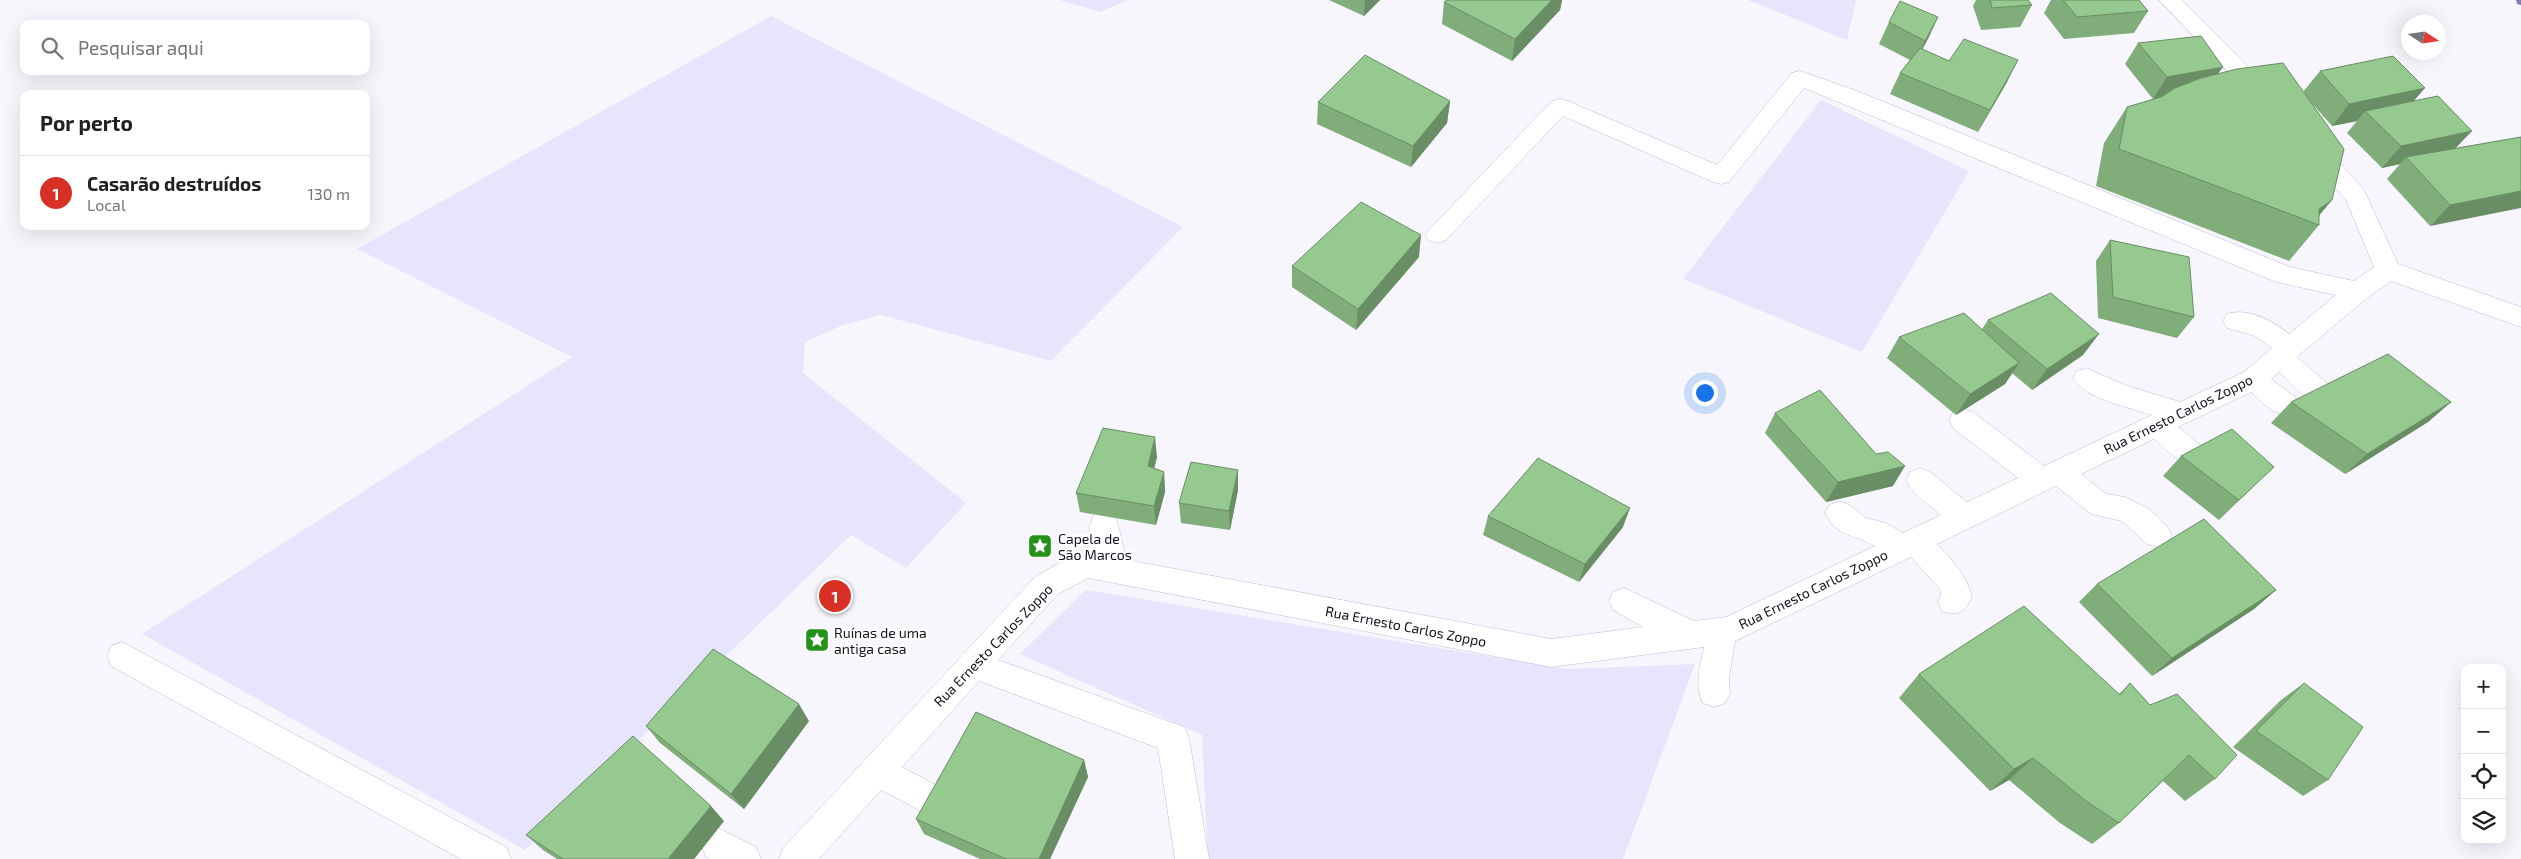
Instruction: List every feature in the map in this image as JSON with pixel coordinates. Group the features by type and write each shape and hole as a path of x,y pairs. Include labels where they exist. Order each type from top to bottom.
{"street":[{"path":"2170,0 2282,114"},
{"path":"1437,234 1560,106 1721,176 1800,78 1849,96 2285,275 2358,291"},
{"path":"2300,134 2356,196 2388,270 2521,318"},
{"name":"Rua Ernesto Carlos Zoppo","path":"796,859 972,665 1048,585 1086,565 1551,653 1729,630 2252,379 2358,291 2388,270"},
{"path":"2236,321 2263,328 2318,391"},
{"path":"2086,378 2169,419 2190,453"},
{"path":"2252,379 2285,404"},
{"path":"1963,420 2049,476 2100,506 2112,505 2134,512 2158,534"},
{"path":"1920,480 1931,491 1965,517"},
{"path":"1839,513 1858,528 1876,532 1908,544 1954,584 1957,597 1953,602"},
{"path":"1104,523 1102,530 1112,556 1115,571"},
{"path":"1624,601 1647,615 1708,633 1714,692"},
{"path":"122,656 494,859"},
{"path":"972,665 1173,738 1192,859"},
{"path":"876,770 935,802"}],"shaded area":[{"path":"1059,0 1128,0 1100,12"},
{"path":"1748,0 1856,0 1847,40"},
{"path":"771,16 1183,227 1051,361 881,315 843,325 805,342 803,373 966,503 906,568 851,535 525,850 142,634 572,357 357,249"},
{"path":"1821,100 1969,171 1862,352 1683,279"},
{"path":"1086,590 1567,669 1695,664 1623,859 1208,859 1202,735 1020,654"}],"building":[{"path":"1447,0 1552,0 1515,39 1444,2"},
{"path":"1990,0 2028,0 2032,5 1992,8"},
{"path":"2063,0 2139,0 2148,11 2077,17"},
{"path":"1900,1 1938,17 1925,41 1889,22"},
{"path":"2201,36 2223,67 2167,77 2138,43"},
{"path":"1964,39 2018,60 1990,110 1900,73 1920,48 1949,61"},
{"path":"1365,55 1450,101 1413,146 1318,102"},
{"path":"2393,56 2425,88 2349,104 2320,71"},
{"path":"2283,63 2344,149 2332,200 2319,209 2319,225 2119,149 2127,107 2161,97 2175,88 2201,78 2237,69"},
{"path":"2438,96 2472,131 2401,146 2365,111"},
{"path":"2521,137 2521,191 2450,205 2406,157"},
{"path":"1361,202 1421,235 1358,309 1292,266"},
{"path":"2110,240 2189,257 2194,317 2113,297"},
{"path":"2051,293 2099,334 2047,369 1988,320"},
{"path":"1964,313 2019,363 1970,394 1899,337"},
{"path":"2388,354 2451,402 2367,454 2291,402"},
{"path":"1820,390 1876,454 1888,452 1905,466 1838,482 1775,413"},
{"path":"1103,428 1155,437 1148,466 1164,472 1154,506 1076,493"},
{"path":"2232,429 2274,467 2239,500 2181,456"},
{"path":"1538,458 1630,508 1585,564 1488,516"},
{"path":"1191,462 1238,470 1229,511 1179,503"},
{"path":"2204,519 2276,590 2172,658 2097,584"},
{"path":"2024,606 2120,695 2130,683 2150,705 2177,694 2237,755 2215,779 2189,755 2119,823 2086,801 2033,758 2014,769 1919,674"},
{"path":"713,649 799,704 731,794 646,726"},
{"path":"2304,683 2363,727 2328,780 2256,731"},
{"path":"976,712 1084,760 1039,859 1006,859 916,819"},
{"path":"633,736 711,806 668,859 563,859 526,835"}],"place":[{"name":"Capela de São Marcos","path":"1040,546"},
{"name":"Casarão destruídos","path":"835,596"},
{"name":"Ruínas de uma antiga casa","path":"817,640"}]}
